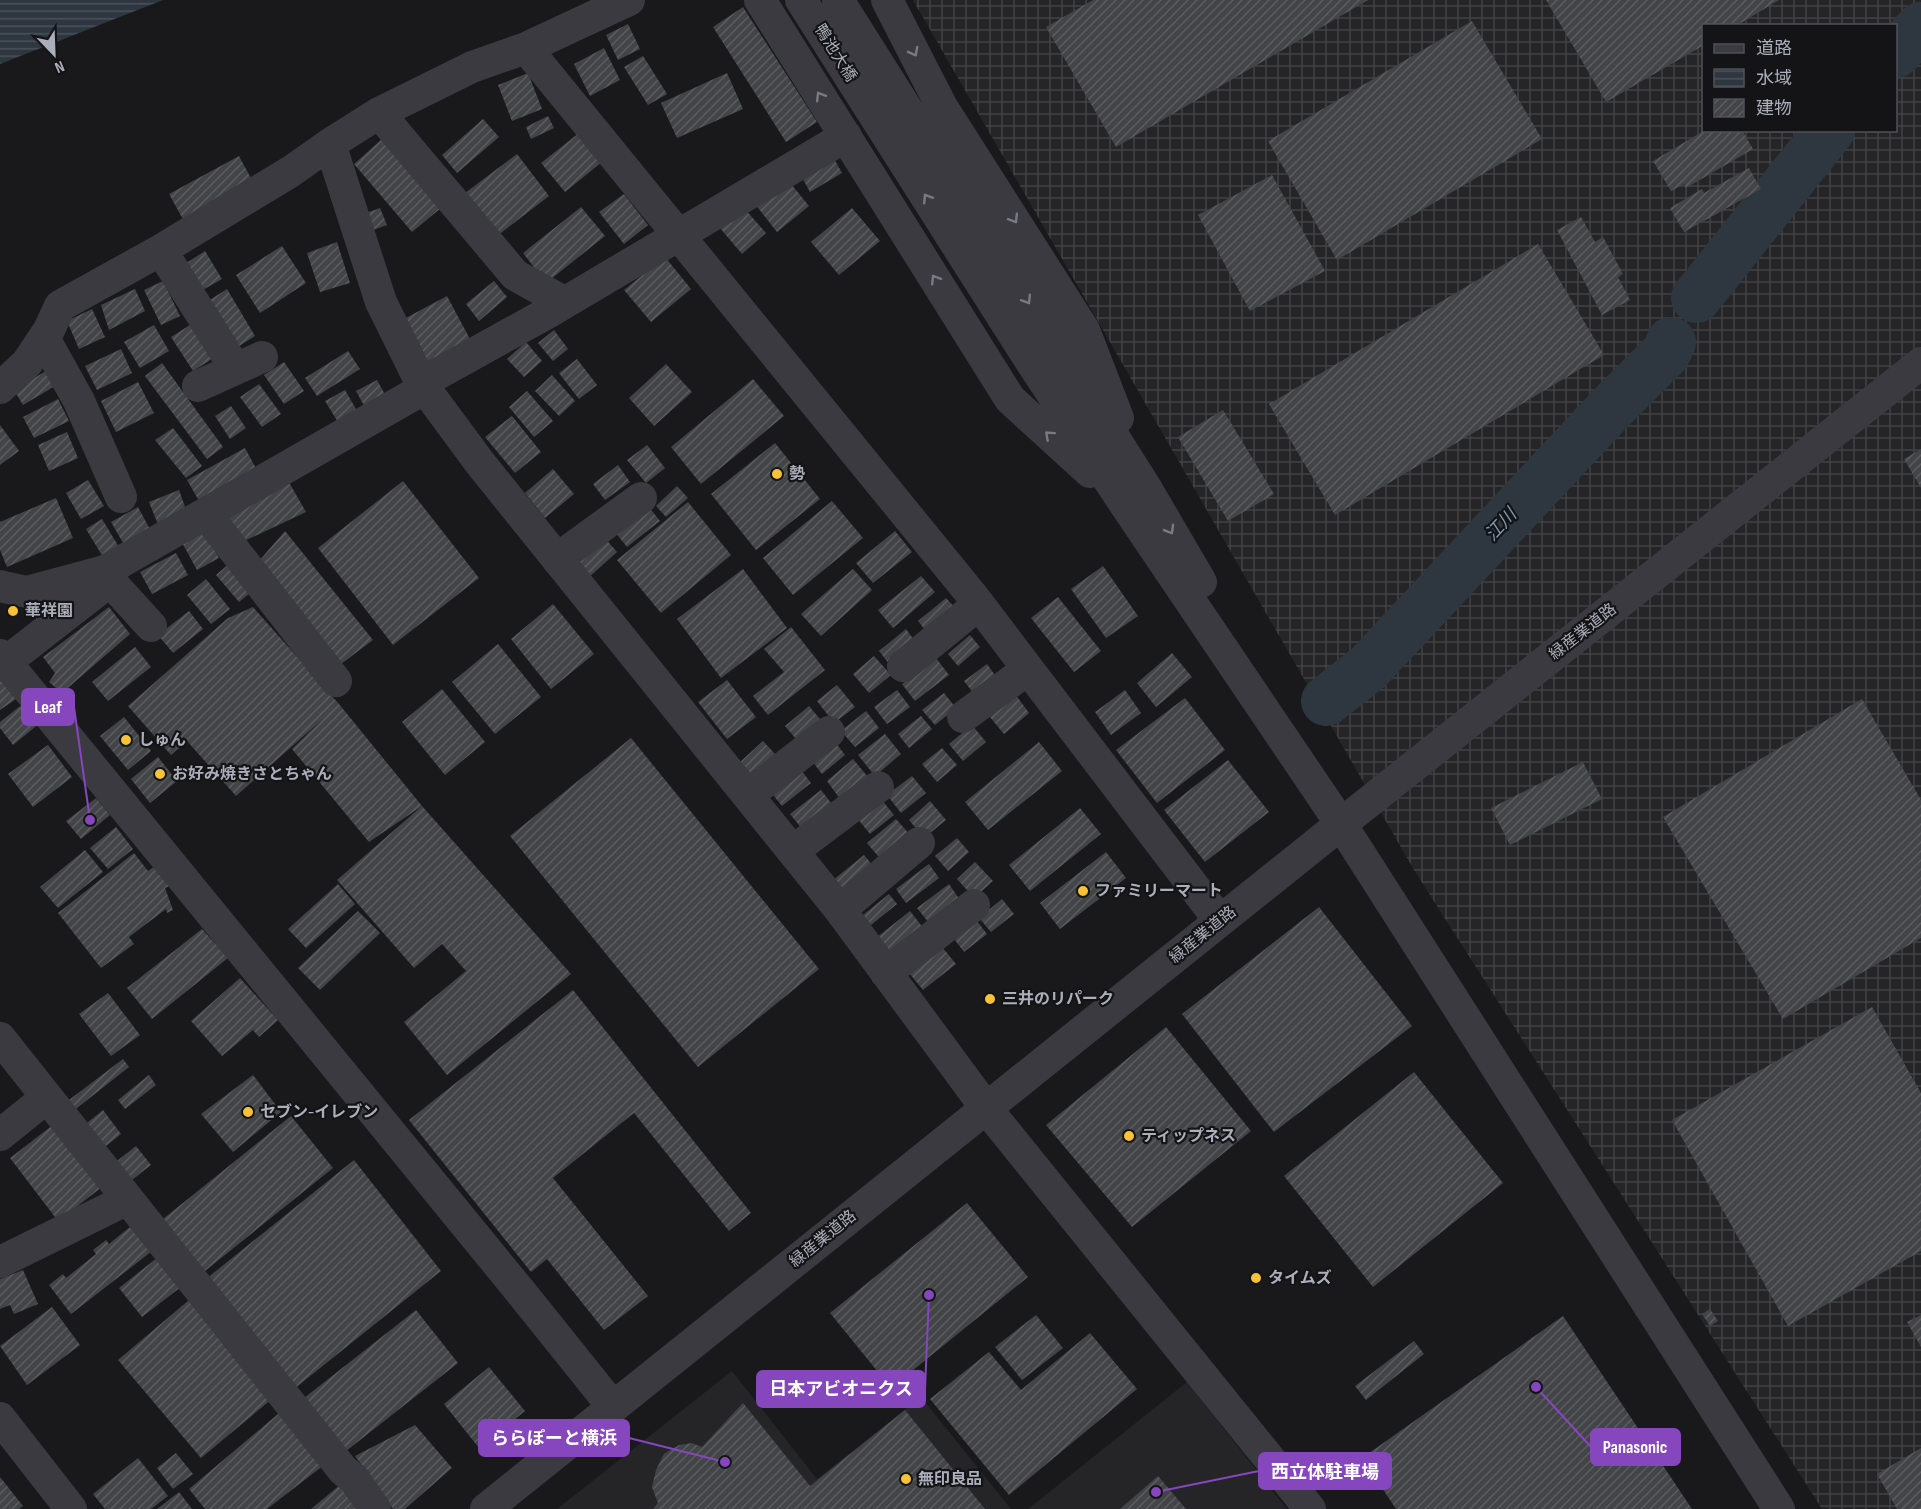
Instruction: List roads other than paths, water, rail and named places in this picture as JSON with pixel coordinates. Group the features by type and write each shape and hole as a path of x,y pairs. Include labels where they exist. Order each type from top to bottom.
{"street":[{"path":"0,388 27,363 44,338 60,306 161,250 290,172 379,113 472,67 526,48 629,0"},
{"path":"760,0 1010,399 1135,495"},
{"name":"鴨池大橋","path":"801,0 1026,354 1135,495"},
{"name":"鴨池大橋","path":"838,0 896,90 1135,495"},
{"path":"886,0 942,107 1084,330 1135,495 1341,824 1779,1509"},
{"path":"526,48 979,604 1220,921"},
{"path":"379,113 515,275 564,302"},
{"path":"613,1407 517,1286 3,659 107,576 206,514 846,136"},
{"path":"330,144 381,302 423,386 480,463 840,910 986,1108 1310,1509"},
{"path":"161,250 249,362 198,386"},
{"path":"44,338 79,401 121,497"},
{"name":"緑産業道路","path":"486,1509 1921,363"},
{"path":"557,559 641,498"},
{"path":"206,514 336,681"},
{"path":"0,586 27,592 107,576"},
{"path":"107,576 151,626"},
{"path":"903,666 979,604"},
{"path":"963,717 1028,669"},
{"path":"748,795 829,732"},
{"path":"793,851 878,787"},
{"path":"840,910 919,843"},
{"path":"886,973 974,904"},
{"path":"0,1038 343,1470 354,1479 375,1509"},
{"path":"0,1135 47,1097"},
{"path":"0,1262 128,1199"},
{"path":"0,1418 71,1509"}],"water":[{"path":"0,0 163,0 0,64"}],"waterway":[{"name":"江川","path":"1897,52 1921,27"},
{"name":"江川","path":"1696,298 1828,132"},
{"name":"江川","path":"1326,701 1368,668 1609,410 1666,353 1671,342"}],"place":[{"name":"勢","path":"777,474"},
{"name":"華祥園","path":"13,611"},
{"name":"しゅん","path":"126,740"},
{"name":"お好み焼きさとちゃん","path":"160,774"},
{"name":"Leaf","path":"90,820"},
{"name":"ファミリーマート","path":"1083,891"},
{"name":"三井のリパーク","path":"990,999"},
{"name":"セブン-イレブン","path":"248,1112"},
{"name":"ティップネス","path":"1129,1136"},
{"name":"タイムズ","path":"1256,1278"},
{"name":"日本アビオニクス","path":"929,1295"},
{"name":"Panasonic","path":"1536,1387"},
{"name":"ららぽーと横浜","path":"725,1462"},
{"name":"無印良品","path":"906,1479"},
{"name":"西立体駐車場","path":"1156,1492"}]}
